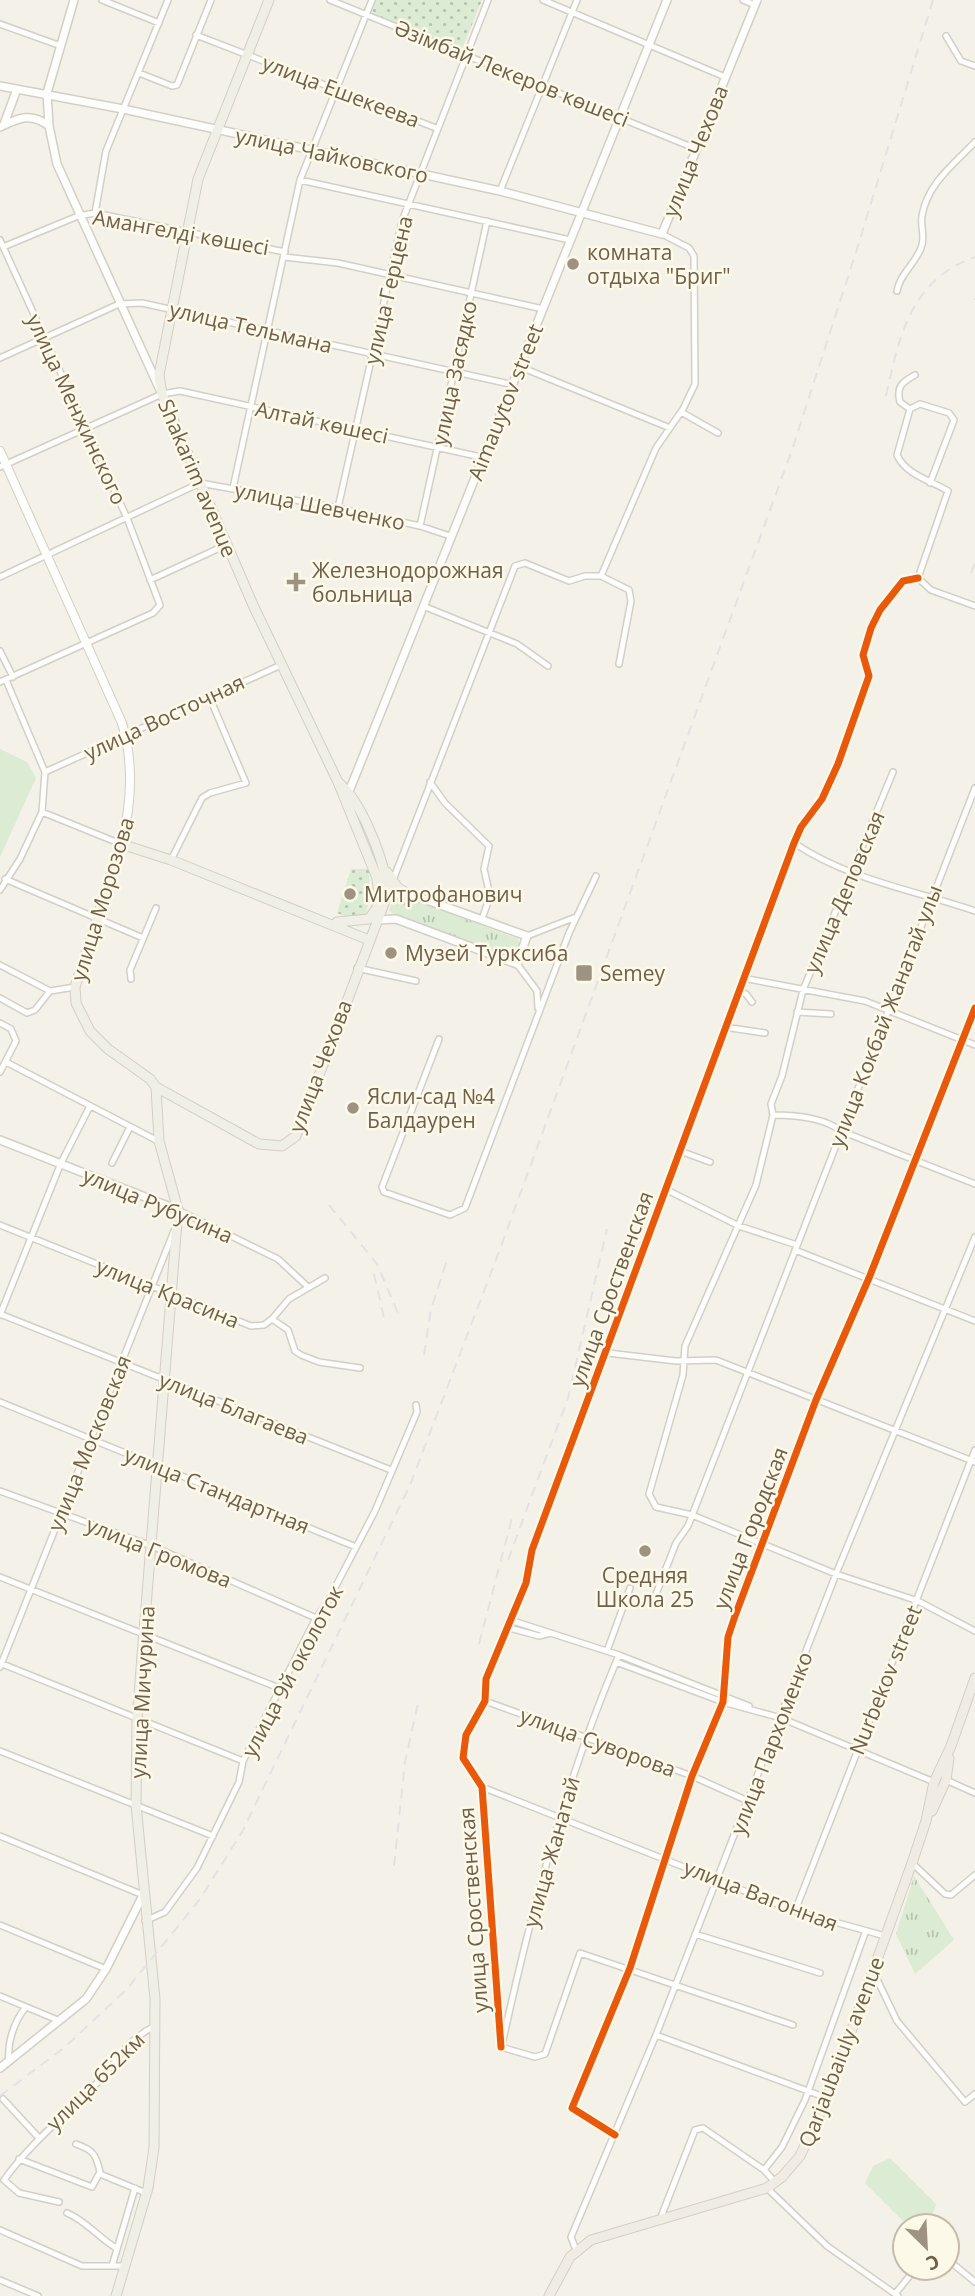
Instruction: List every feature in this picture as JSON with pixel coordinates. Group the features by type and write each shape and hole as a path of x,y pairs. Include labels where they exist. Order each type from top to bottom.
{"highway":[{"name":"Qarjaubaiuly avenue","path":"771,2185 800,2156 827,2098 912,1864 975,1678"},
{"path":"549,2296 576,2250 591,2240 771,2185"}],"main road":[{"name":"Shakarim avenue","path":"269,0 198,179 159,375 162,394 226,545 338,782 344,804 377,878 380,905"},
{"name":"улица Морозова","path":"0,451 3,466 48,554 88,642 125,734 131,793 121,844 75,987 76,1003 90,1031 108,1049 150,1079 156,1087"},
{"name":"Shakarim avenue","path":"338,782 349,791 382,865 388,893"},
{"path":"121,844 171,860 329,921 369,940"},
{"path":"382,865 407,893"},
{"name":"улица Чехова","path":"156,1087 259,1144 272,1147 290,1142 296,1136 357,968 378,920 380,905 388,893"},
{"path":"329,921 356,923 369,919 380,905"},
{"name":"улица Мичурина","path":"116,2296 146,2193 154,2142 152,1961 145,1921 136,1805 137,1718 178,1215 159,1142 156,1087"}],"street":[{"path":"3,466 162,394 78,216 57,163 49,126 47,93 74,0"},
{"path":"102,0 159,23"},
{"path":"95,213 106,151 168,0"},
{"path":"139,73 177,86 211,0"},
{"name":"Әзімбай Лекеров көшесі","path":"330,0 694,148"},
{"path":"233,488 300,180 372,0"},
{"name":"улица Герцена","path":"338,508 408,204 488,0"},
{"path":"543,0 726,77"},
{"path":"500,191 577,0"},
{"name":"Aimauytov street","path":"344,804 510,384 543,309 667,0"},
{"path":"743,0 756,3"},
{"name":"улица Чехова","path":"388,893 515,566 520,563 569,581 585,576 601,576 656,448 681,412 695,384 694,256 689,248 662,234 694,148 756,3"},
{"path":"0,24 61,46"},
{"name":"улица Ешекеева","path":"196,35 436,128"},
{"path":"946,36 961,61 975,66"},
{"name":"улица Чайковского","path":"0,86 47,93 500,191 662,234"},
{"path":"2,126 18,89"},
{"path":"2,126 27,116 39,118 49,126"},
{"path":"897,291 899,282 921,250 924,240 922,217 934,183 975,142"},
{"path":"300,180 570,240"},
{"name":"Амангелді көшесі","path":"2,248 78,216 95,213 543,309"},
{"name":"улица Засядко","path":"420,526 487,221"},
{"name":"улица Менжинского","path":"0,240 127,518 160,605 153,613 88,642"},
{"name":"улица Тельмана","path":"0,358 119,304 142,303 510,384"},
{"path":"518,366 670,428"},
{"path":"910,409 901,402 899,389 904,381 915,375"},
{"name":"Алтай көшесі","path":"162,394 180,391 481,457"},
{"path":"910,409 924,405 949,413 954,420 930,483"},
{"path":"910,409 897,455 903,467 948,491 918,578 931,590 975,606"},
{"path":"681,412 718,433"},
{"path":"0,577 200,483"},
{"name":"улица Шевченко","path":"200,483 338,508 420,526 450,536"},
{"path":"150,580 226,545"},
{"path":"601,576 629,590 632,596 619,664"},
{"name":"улица Сроственская","path":"501,2047 482,1787 463,1758 466,1735 485,1701 486,1679 526,1583 537,1537 608,1353 724,1027 794,843 828,787 838,764 869,676 863,655 872,628 880,610 903,580 918,578"},
{"path":"423,606 517,644 548,666"},
{"path":"0,890 20,859 42,812 45,772 3,681 88,642"},
{"path":"0,651 13,677"},
{"name":"улица Восточная","path":"45,772 283,664"},
{"path":"171,860 202,798 210,793 246,783 209,696"},
{"name":"улица Деповская","path":"692,1515 656,1507 649,1494 685,1361 685,1346 756,1185 773,1115 771,1104 782,1076 803,990 816,953 853,874 871,821 876,817 893,772"},
{"path":"430,782 445,803 489,846 484,869 490,896 482,919"},
{"name":"улица Кокбай Жанатай улы","path":"656,1594 676,1543 692,1515 749,1372 975,788"},
{"path":"42,812 121,844"},
{"path":"794,843 822,861 853,874 975,911"},
{"path":"439,1039 382,1187 384,1192 450,1215 465,1208 569,933 596,876"},
{"path":"5,879 143,939"},
{"path":"388,893 407,893 527,936 579,916"},
{"path":"380,905 396,919 516,964 537,990 538,1014"},
{"path":"131,979 130,970 156,908"},
{"path":"378,920 396,919"},
{"path":"516,964 527,936"},
{"path":"0,965 50,991 75,987"},
{"path":"357,968 416,981"},
{"path":"743,978 865,1001 975,1045"},
{"path":"0,998 27,1013 35,1010 50,991"},
{"path":"738,992 746,994 752,1002"},
{"name":"улица Городская","path":"615,2135 572,2109 630,1968 692,1776 724,1699 728,1637 816,1400 869,1278 975,1008"},
{"path":"797,1012 831,1014"},
{"path":"0,1023 11,1029 16,1041 0,1072"},
{"path":"724,1027 765,1033"},
{"path":"6,1062 159,1142"},
{"path":"0,1314 61,1163 90,1107"},
{"path":"773,1115 807,1118 834,1125 841,1131 975,1184"},
{"name":"улица Рубусина","path":"112,1163 130,1127"},
{"name":"улица Рубусина","path":"0,1139 61,1163 278,1259 307,1286"},
{"path":"680,1151 710,1162"},
{"name":"улица Сроственская","path":"665,1189 738,1226"},
{"name":"улица Московская","path":"0,1665 178,1215"},
{"name":"улица Красина","path":"0,1225 251,1326 264,1325 272,1319 288,1330 295,1351 301,1355 319,1362 360,1368"},
{"path":"738,1226 975,1321"},
{"name":"улица Пархоменко","path":"576,2250 571,2237 656,2035 836,1574 975,1237"},
{"path":"272,1319 289,1299 307,1286 325,1278"},
{"name":"улица Благаева","path":"0,1314 391,1470"},
{"path":"608,1353 685,1361 716,1360 973,1461"},
{"name":"улица Стандартная","path":"0,1402 356,1547"},
{"name":"улица 9й околоток","path":"145,1921 165,1912 197,1868 239,1782 243,1761 279,1688 356,1547 417,1412 416,1405"},
{"name":"Nurbekov street","path":"795,1911 856,1748 918,1601 975,1450"},
{"name":"улица Громова","path":"0,1491 152,1546 316,1618"},
{"path":"692,1515 836,1574 918,1601 975,1631"},
{"path":"0,1577 279,1688"},
{"path":"607,1651 630,1588"},
{"path":"510,1620 607,1651 618,1659 975,1793"},
{"path":"506,1627 539,1636 551,1633"},
{"name":"улица Жанатай","path":"501,2047 525,1941 584,1737 618,1659"},
{"path":"0,1665 243,1761"},
{"name":"улица Суворова","path":"485,1701 692,1776 748,1801"},
{"path":"0,1751 213,1836"},
{"name":"улица Вагонная","path":"482,1787 665,1857 795,1911 886,1937"},
{"path":"0,1836 143,1895 106,1969 86,1999 0,2068"},
{"path":"912,1864 945,1894 951,1895 975,1875"},
{"path":"0,1925 106,1969"},
{"path":"764,2170 782,2147 808,2091 865,1933"},
{"path":"695,1934 820,1973"},
{"path":"501,2047 535,2057 545,2054 580,1953 793,2025"},
{"path":"873,1970 897,2021 965,2102 975,2094"},
{"path":"0,1996 61,2021"},
{"path":"9,2062 10,2043 18,2018 26,2007"},
{"name":"улица 652км","path":"59,2202 19,2193 2,2180 39,2137 95,2085 121,2050 137,2035 153,2027"},
{"path":"656,2035 827,2098"},
{"name":"улица 652км","path":"3,2099 39,2137"},
{"path":"661,2217 695,2130 703,2128 764,2170 771,2185 827,2246 896,2295"},
{"name":"улица 652км","path":"76,2144 91,2149 96,2154 100,2174"},
{"path":"19,2159 89,2187 97,2184 100,2174 146,2193"},
{"path":"112,2266 135,2188"},
{"path":"66,2213 77,2217 96,2236 116,2248"},
{"path":"0,2230 82,2266 125,2266"},
{"path":"961,2270 975,2282"},
{"path":"0,2280 38,2296"}],"green space":[{"path":"376,0 482,0 461,52 370,15"},
{"path":"0,749 27,762 36,778 0,857"},
{"path":"351,869 369,869 370,899 363,923 337,913"},
{"path":"402,895 518,939 520,946 515,957 508,959 395,916 389,910 395,897"},
{"path":"914,1876 954,1940 915,1974 896,1934"},
{"path":"890,2158 936,2204 933,2212 894,2212 865,2183 873,2166"}],"railway":[{"path":"0,2096 65,2047 127,1989 200,1899 242,1832 410,1485 500,1249 792,450 933,0"},
{"path":"886,396 896,353 911,313 936,280 953,267 975,257"},
{"path":"971,573 975,562"},
{"path":"329,1205 377,1264 398,1313"},
{"path":"508,1560 568,1398 607,1229"},
{"path":"424,1355 431,1309 448,1257"},
{"path":"374,1274 384,1318"},
{"path":"479,1644 513,1514"},
{"path":"394,1866 405,1762 418,1703"}],"cycle path":[{"path":"501,2047 482,1787 463,1758 466,1735 485,1701 486,1679 526,1583 532,1550 794,843 801,827 822,799 838,764 869,676 863,655 871,628 880,610 903,581 918,578"},
{"path":"615,2135 572,2108 630,1968 692,1776 723,1702 728,1637 735,1616 816,1400 869,1278 975,1008"}],"place":[{"name":"комната отдыха \"Бриг\"","path":"573,264"},
{"name":"Железнодорожная больница","path":"296,582"},
{"name":"Митрофанович","path":"350,894"},
{"name":"Музей Турксиба","path":"391,953"},
{"name":"Semey","path":"584,973"},
{"name":"Ясли-сад №4 Балдаурен","path":"353,1108"},
{"name":"Средняя Школа 25","path":"645,1551"}]}
